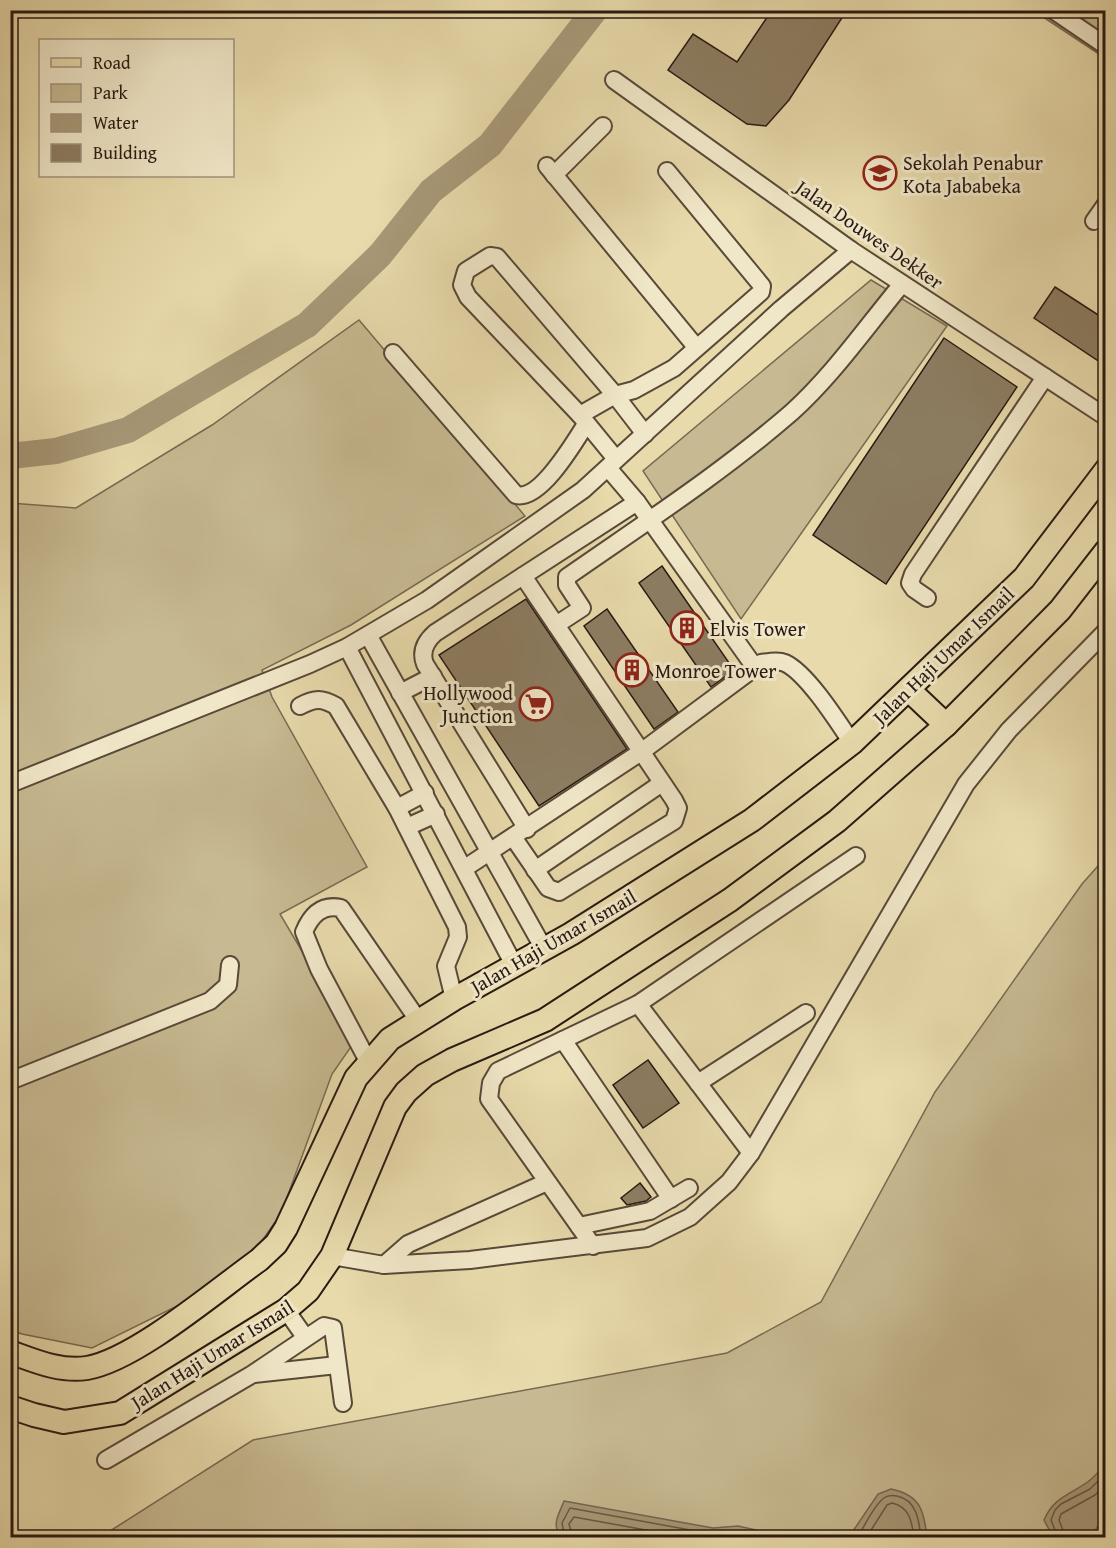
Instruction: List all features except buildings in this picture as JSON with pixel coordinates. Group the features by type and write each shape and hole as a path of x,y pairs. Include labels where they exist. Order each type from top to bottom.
{"main road":[{"name":"Jalan Haji Umar Ismail","path":"10,1352 40,1363 65,1368 87,1368 108,1361 137,1348 259,1260 276,1244 286,1228 356,1078 368,1061 390,1039 418,1020 544,949 752,820 852,743 1024,578 1106,470"},
{"name":"Jalan Haji Umar Ismail","path":"10,1407 64,1422 120,1413 286,1310 308,1291 332,1256 395,1107 406,1092 425,1075 452,1060 545,1020 730,900 837,821 946,725 1060,610 1106,551"},
{"path":"909,690 946,725"}],"street":[{"path":"1053,10 1106,46"},
{"name":"Jalan Douwes Dekker","path":"614,80 850,250 1106,417"},
{"path":"603,126 551,170 696,347"},
{"path":"393,353 516,495 523,496 532,493 557,467 583,420 615,395 634,390 674,368 756,296 762,286 667,171"},
{"path":"1094,221 1106,204"},
{"path":"10,784 347,647 427,600 583,490 781,309 850,250"},
{"path":"645,434 615,395 497,257 490,256 466,271 462,285 468,297 583,420 637,502 754,666"},
{"path":"556,625 582,608 567,585 567,577 649,519 794,410 902,284"},
{"path":"927,598 914,589 910,583 914,574 1045,376"},
{"path":"522,576 678,808 674,821 560,892 548,888 535,870 520,833 422,656 429,639 522,576 637,502"},
{"path":"332,1256 384,1265 470,1260 647,1238 690,1217 729,1182 751,1153 966,784 1009,730 1106,631"},
{"path":"368,635 544,949"},
{"path":"347,647 514,965"},
{"path":"465,868 641,752 754,666 783,662 793,668 827,707 852,743"},
{"path":"400,693 433,676"},
{"path":"300,706 311,700 323,699 336,706 407,827 458,927 458,937 446,966 454,999"},
{"path":"535,870 662,783"},
{"path":"397,808 425,793"},
{"path":"407,827 436,814"},
{"path":"592,1246 489,1099 489,1091 498,1071 638,1004 856,856"},
{"path":"368,1061 319,969 304,932 309,920 320,910 331,906 341,908 418,1020"},
{"path":"10,1081 210,1001 228,985 230,965"},
{"path":"638,1004 751,1153"},
{"path":"698,1083 806,1012"},
{"path":"563,1040 671,1199"},
{"path":"384,1265 408,1244 547,1182"},
{"path":"579,1226 650,1211 689,1188"},
{"path":"286,1310 305,1337"},
{"path":"106,1460 251,1375 324,1326 333,1328 343,1403"},
{"path":"251,1375 337,1365"}],"green space":[{"path":"1034,11 1105,11 1105,58"},
{"path":"871,280 947,326 741,619 643,471"},
{"path":"359,320 525,516 351,625 262,670 272,697 367,867 280,914 355,1041 332,1074 281,1214 236,1277 92,1348 22,1334 11,1330 10,503 76,508 212,425"},
{"path":"1105,858 1105,1537 99,1538 253,1440 727,1353 821,1302 935,1092 1082,884"}],"water":[{"path":"1105,1462 1105,1515 1091,1537 1053,1537 1044,1520 1050,1510 1065,1496 1090,1480"},
{"path":"891,1489 908,1495 919,1505 927,1537 849,1537 878,1494"},
{"path":"564,1501 713,1528 738,1526 787,1537 561,1537 556,1524"}],"waterway":[{"path":"10,456 56,451 128,430 307,325 380,255 431,191 490,145 595,10"}],"place":[{"name":"Sekolah Penabur Kota Jababeka","path":"880,173"},
{"name":"Elvis Tower","path":"687,628"},
{"name":"Monroe Tower","path":"632,670"},
{"name":"Hollywood Junction","path":"536,704"}]}
